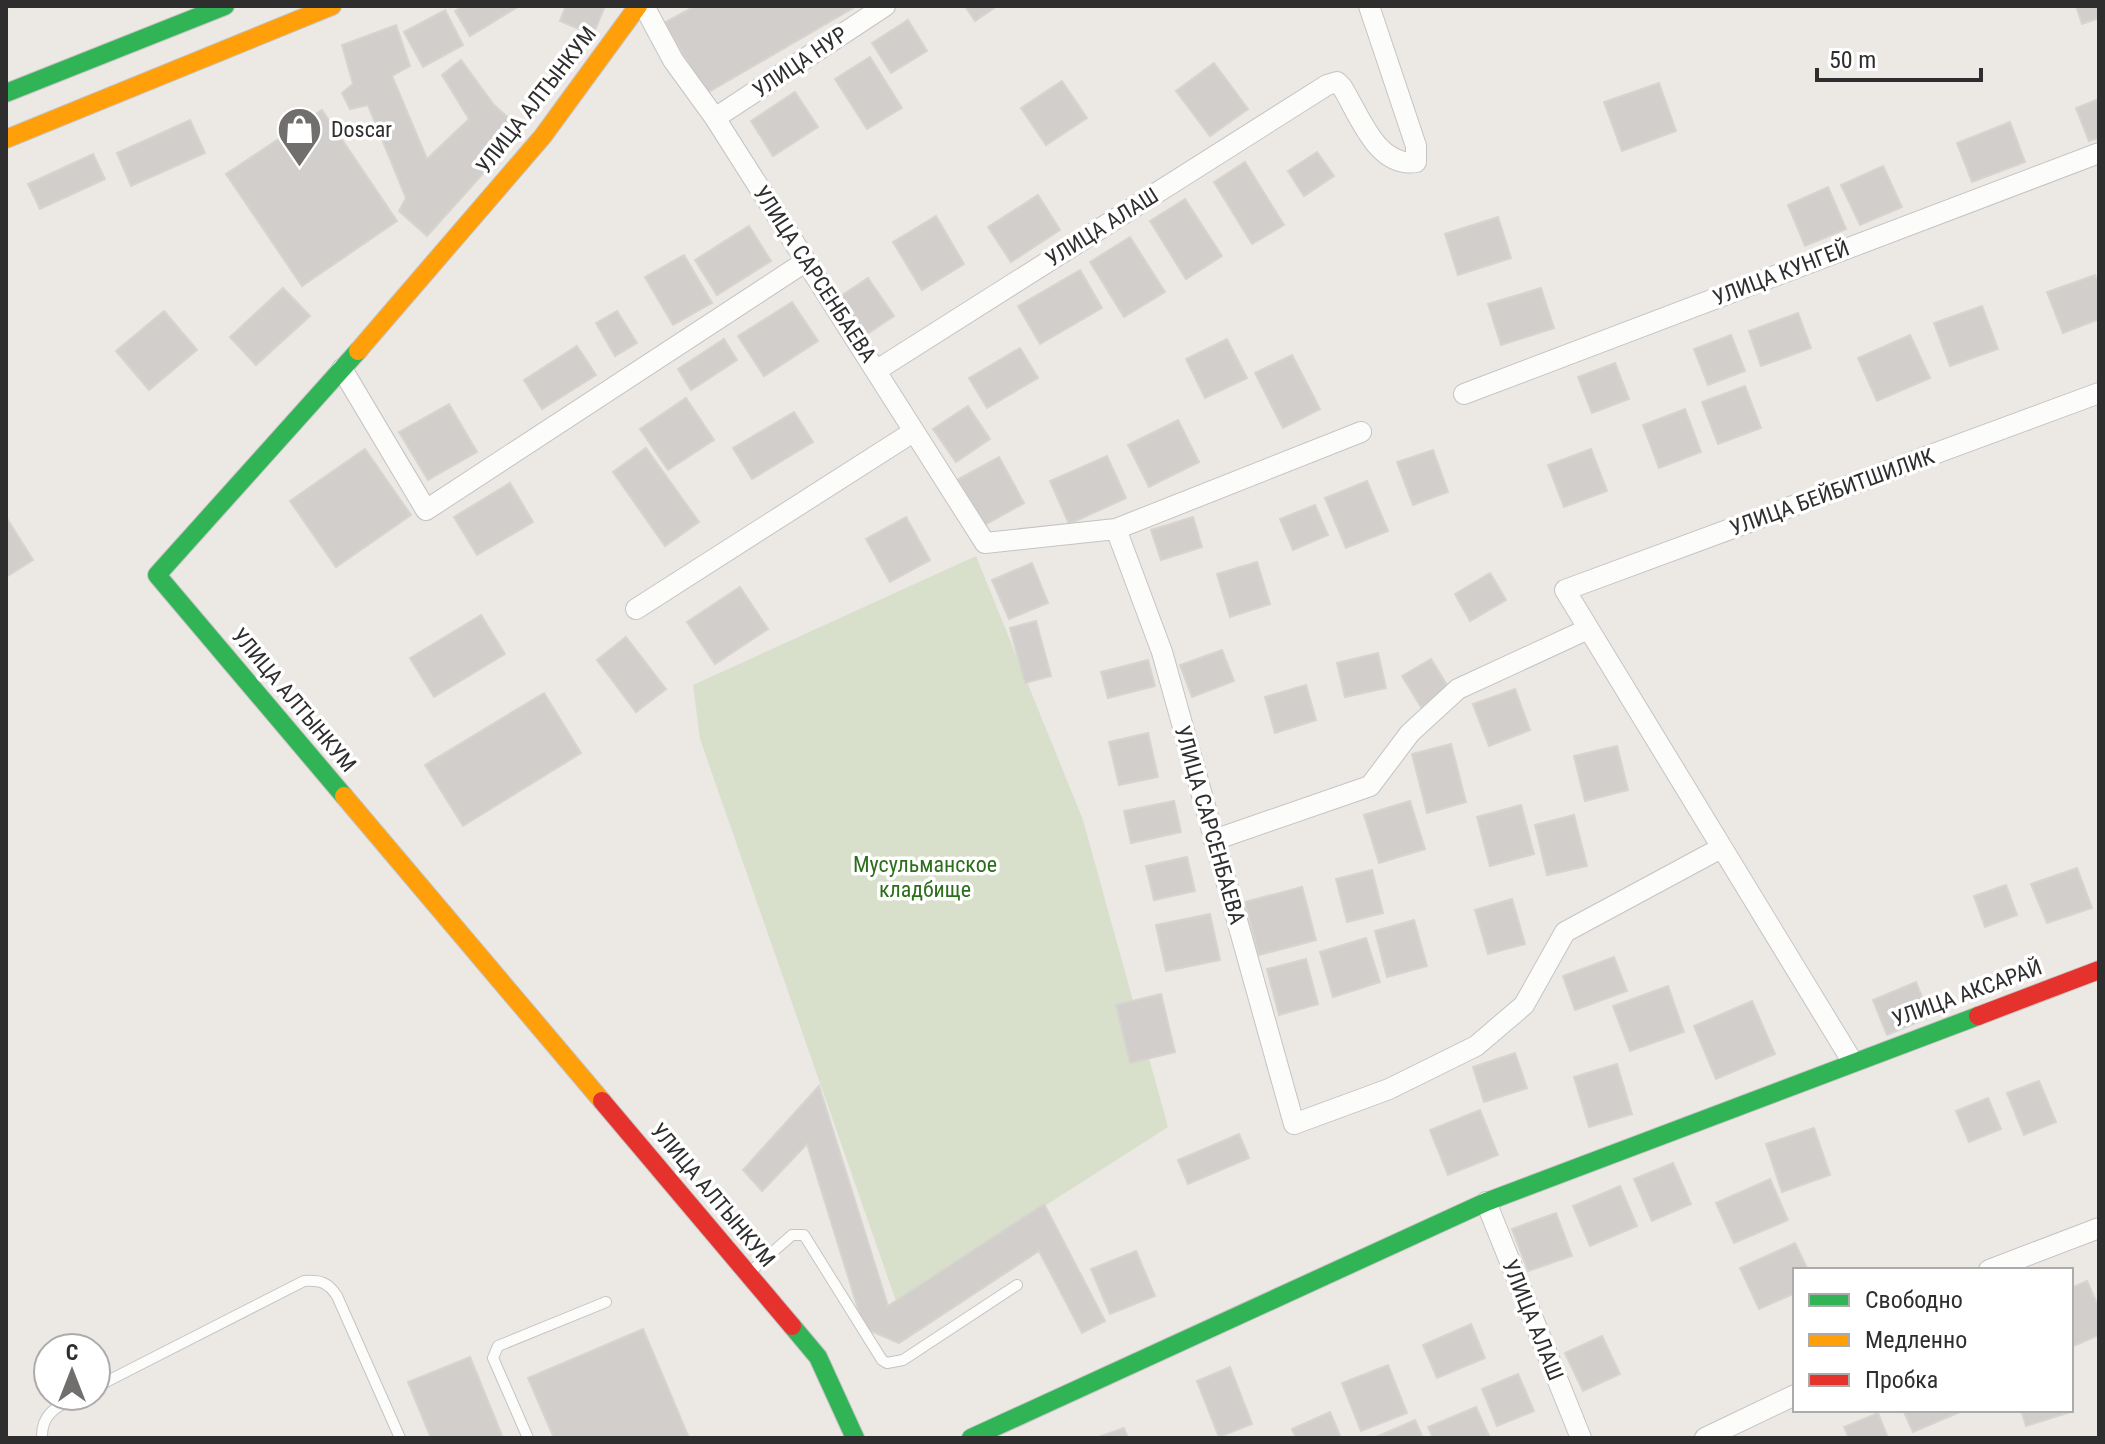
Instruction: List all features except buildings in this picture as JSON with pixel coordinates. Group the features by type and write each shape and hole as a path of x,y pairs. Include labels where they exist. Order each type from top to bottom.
{"street":[{"path":"6,93 225,6"},
{"path":"6,139 332,6"},
{"name":"УЛИЦА АЛТЫНКУМ","path":"638,6 543,136 342,369 157,575 818,1357 855,1438"},
{"name":"УЛИЦА САРСЕНБАЕВА","path":"644,6 673,60 715,118 985,543 1116,529 1162,652 1294,1124 1389,1089 1476,1046 1524,1005 1565,932 1721,848"},
{"name":"УЛИЦА НУР","path":"715,118 885,6"},
{"name":"УЛИЦА АЛАШ","path":"877,370 1327,85 1337,82 1342,87 1384,157 1401,164 1416,162 1416,146 1369,6"},
{"name":"УЛИЦА КУНГЕЙ","path":"1464,394 2099,153"},
{"path":"342,369 426,510 805,262"},
{"name":"УЛИЦА БЕЙБИТШИЛИК","path":"1588,629 1565,590 2099,393"},
{"path":"636,609 913,432"},
{"path":"1116,529 1361,432"},
{"path":"1214,840 1370,786 1410,733 1458,689 1588,629 1852,1061"},
{"name":"УЛИЦА АКСАРАЙ","path":"971,1438 1486,1202 2099,970"},
{"name":"УЛИЦА АЛАШ","path":"1486,1202 1581,1438"},
{"path":"1994,1268 2099,1228"},
{"path":"1705,1438 1793,1396"}],"lane":[{"path":"748,1274 792,1235 804,1235 882,1360 887,1363 903,1360 1017,1285"},
{"path":"112,1379 304,1281 319,1280 330,1286 337,1296 400,1438"},
{"path":"528,1438 493,1358 498,1346 606,1302"},
{"path":"42,1438 43,1422 50,1412"}],"green space":[{"name":"Мусульманское кладбище","path":"976,556 1083,820 1168,1127 896,1301 700,739 693,685"}],"traffic: fast":[{"path":"6,93 225,6"},
{"path":"344,796 157,575 358,351"},
{"path":"971,1438 1486,1202 1978,1016"},
{"path":"792,1326 818,1357 855,1438"}],"traffic: slow":[{"path":"6,139 332,6"},
{"path":"358,351 543,136 638,6"},
{"path":"344,796 602,1101"}],"traffic: jam":[{"path":"1978,1016 2099,970"},
{"path":"602,1101 792,1326"}],"place":[{"name":"Doscar","path":"300,168"}]}
